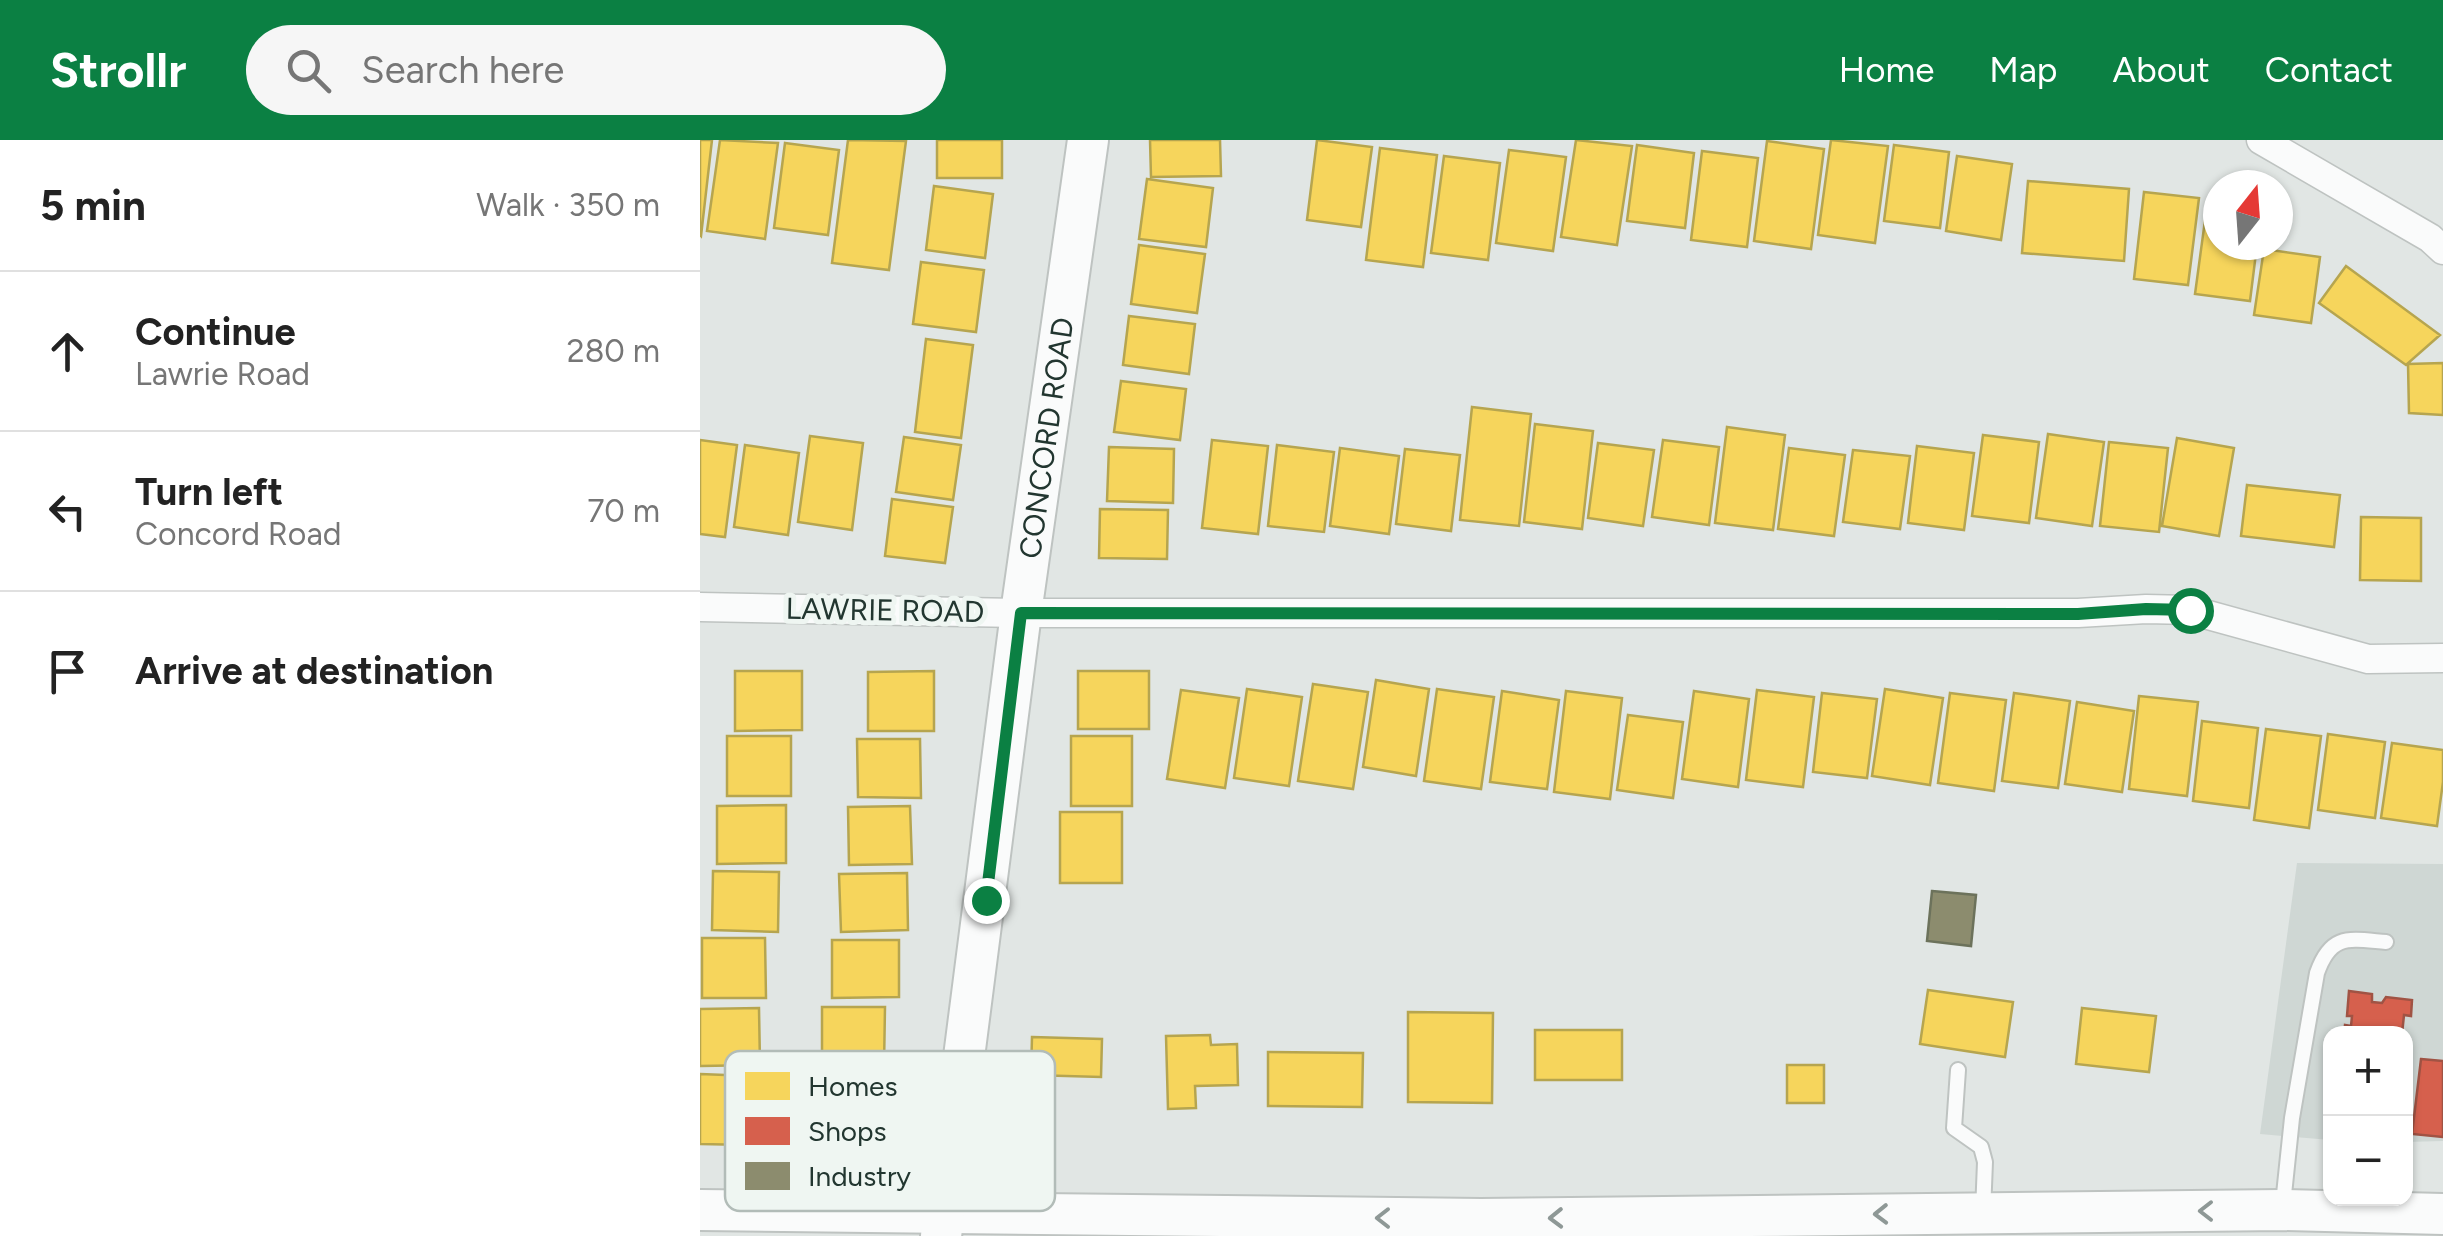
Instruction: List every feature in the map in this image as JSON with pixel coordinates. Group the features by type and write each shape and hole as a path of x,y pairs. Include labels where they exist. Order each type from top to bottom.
{"main road":[{"name":"CONCORD ROAD","path":"965,1051 1021,613 1088,140"},
{"path":"700,1210 943,1225 1983,1212 2282,1210 2443,1214"}],"street":[{"path":"2260,140 2430,238 2443,250"},
{"name":"LAWRIE ROAD","path":"700,607 1021,613 2078,614 2190,610 2368,659 2443,658"}],"lane":[{"path":"2282,1210 2292,1118 2317,973 2325,952 2344,939 2386,942"},
{"path":"1958,1070 1954,1128 1981,1147 1985,1162 1983,1212"}],"shaded area":[{"path":"2297,863 2443,864 2443,1141 2413,1142 2413,1026 2323,1026 2323,1139 2260,1134"}],"building: Homes":[{"path":"700,140 712,140 701,236 700,235"},
{"path":"720,140 778,143 765,239 707,231"},
{"path":"848,140 906,141 889,270 832,263"},
{"path":"937,140 1002,140 1002,178 937,178"},
{"path":"1150,140 1220,140 1221,176 1151,177"},
{"path":"1317,140 1372,147 1361,227 1307,220"},
{"path":"1576,140 1632,146 1617,245 1561,237"},
{"path":"1831,140 1888,146 1875,243 1818,235"},
{"path":"1767,141 1824,149 1811,249 1754,241"},
{"path":"785,143 839,150 828,235 774,228"},
{"path":"1637,145 1694,153 1685,228 1627,221"},
{"path":"1894,145 1949,152 1940,228 1884,221"},
{"path":"1380,148 1437,155 1423,267 1366,260"},
{"path":"1509,150 1566,157 1553,251 1496,243"},
{"path":"1702,151 1758,158 1747,247 1691,240"},
{"path":"1444,156 1500,163 1488,260 1431,253"},
{"path":"1957,156 2012,164 2001,240 1946,231"},
{"path":"1147,179 1213,188 1206,247 1139,239"},
{"path":"2028,181 2129,189 2124,261 2022,253"},
{"path":"934,186 993,194 985,258 926,250"},
{"path":"2144,192 2199,198 2188,285 2134,279"},
{"path":"2203,235 2203,260 2255,260 2250,301 2195,294"},
{"path":"1139,245 1205,254 1197,313 1131,304"},
{"path":"2293,253 2320,257 2311,323 2254,315 2262,260 2293,260"},
{"path":"921,262 984,270 976,332 913,324"},
{"path":"2346,266 2440,335 2406,365 2319,303"},
{"path":"1129,316 1195,324 1189,374 1123,365"},
{"path":"926,339 973,345 961,438 915,432"},
{"path":"2443,363 2443,415 2409,413 2408,364"},
{"path":"1121,381 1186,389 1180,440 1114,432"},
{"path":"1472,407 1531,414 1519,526 1460,520"},
{"path":"1535,424 1593,431 1582,529 1524,522"},
{"path":"1727,427 1785,435 1773,530 1715,523"},
{"path":"2048,434 2104,442 2092,526 2036,518"},
{"path":"1983,435 2039,442 2029,523 1972,516"},
{"path":"810,436 863,443 852,530 798,522"},
{"path":"904,437 961,445 953,500 896,492"},
{"path":"2177,438 2234,448 2219,536 2162,526"},
{"path":"700,440 737,445 725,537 700,534"},
{"path":"1212,440 1268,446 1258,534 1202,528"},
{"path":"1663,440 1719,447 1709,525 1652,517"},
{"path":"2109,442 2168,448 2159,532 2100,526"},
{"path":"1598,443 1654,450 1643,526 1588,518"},
{"path":"745,445 799,453 788,535 734,527"},
{"path":"1277,445 1334,452 1324,532 1268,526"},
{"path":"1917,446 1974,453 1964,530 1908,523"},
{"path":"1109,447 1174,449 1173,503 1107,501"},
{"path":"1340,448 1399,456 1389,534 1330,526"},
{"path":"1789,448 1845,455 1834,536 1778,529"},
{"path":"1405,449 1460,455 1451,531 1396,524"},
{"path":"1853,450 1910,456 1900,529 1843,522"},
{"path":"2247,485 2340,495 2334,547 2241,536"},
{"path":"892,499 953,507 945,563 885,556"},
{"path":"1100,509 1168,510 1167,559 1099,558"},
{"path":"2361,517 2421,518 2421,581 2360,580"},
{"path":"735,671 802,671 802,730 735,731"},
{"path":"934,671 934,731 868,731 868,672"},
{"path":"1078,671 1149,671 1149,729 1078,729"},
{"path":"1376,680 1429,689 1416,776 1363,767"},
{"path":"1313,684 1368,692 1353,789 1298,781"},
{"path":"1247,689 1302,697 1289,786 1234,778"},
{"path":"1437,689 1494,697 1481,789 1424,781"},
{"path":"1885,689 1943,698 1930,785 1872,776"},
{"path":"1181,690 1239,698 1225,788 1167,779"},
{"path":"1757,690 1814,697 1803,787 1746,780"},
{"path":"1502,691 1559,700 1547,789 1490,782"},
{"path":"1566,691 1622,698 1610,799 1554,792"},
{"path":"1694,691 1749,699 1738,787 1682,779"},
{"path":"1822,693 1877,699 1867,778 1813,772"},
{"path":"1950,693 2006,700 1994,791 1938,783"},
{"path":"2014,693 2070,701 2058,788 2002,781"},
{"path":"2139,696 2198,702 2187,796 2129,789"},
{"path":"2077,702 2134,711 2122,792 2065,784"},
{"path":"1628,715 1683,722 1673,798 1617,790"},
{"path":"2202,721 2258,728 2249,808 2193,801"},
{"path":"2266,729 2321,736 2309,828 2254,820"},
{"path":"2328,734 2385,742 2375,818 2318,810"},
{"path":"727,736 791,736 791,796 727,796"},
{"path":"1071,736 1132,736 1132,806 1071,806"},
{"path":"857,739 920,739 921,798 858,797"},
{"path":"2392,743 2443,750 2437,826 2381,818"},
{"path":"786,805 786,863 717,864 717,806"},
{"path":"910,806 912,864 849,865 848,807"},
{"path":"1060,812 1122,812 1122,883 1060,883"},
{"path":"713,871 779,872 778,932 712,930"},
{"path":"907,873 908,930 841,932 839,874"},
{"path":"702,938 765,938 766,998 702,998"},
{"path":"832,940 899,940 899,997 832,998"},
{"path":"1928,990 2013,1002 2005,1057 1920,1044"},
{"path":"822,1007 885,1007 884,1051 822,1051"},
{"path":"759,1008 760,1051 725,1051 725,1066 700,1066 700,1009"},
{"path":"2082,1008 2156,1016 2149,1072 2076,1064"},
{"path":"1408,1012 1493,1013 1492,1103 1408,1102"},
{"path":"1535,1030 1622,1030 1622,1080 1535,1080"},
{"path":"1210,1035 1211,1045 1237,1044 1238,1085 1195,1086 1196,1108 1168,1109 1166,1036"},
{"path":"1032,1037 1102,1039 1101,1077 1055,1076 1055,1051 1032,1051"},
{"path":"1268,1052 1363,1053 1362,1107 1268,1106"},
{"path":"1787,1065 1824,1065 1824,1103 1787,1103"},
{"path":"700,1074 725,1075 725,1145 700,1144"}],"building: Shops":[{"path":"2349,991 2372,994 2372,1002 2382,1003 2386,997 2412,1000 2411,1016 2404,1015 2403,1026 2351,1026 2352,1016 2347,1016"},
{"path":"2421,1059 2443,1061 2443,1137 2413,1134"}],"building: Industry":[{"path":"1932,891 1976,895 1971,946 1927,941"}],"route":[{"path":"986,900 1021,613 2078,614 2190,610"}]}
